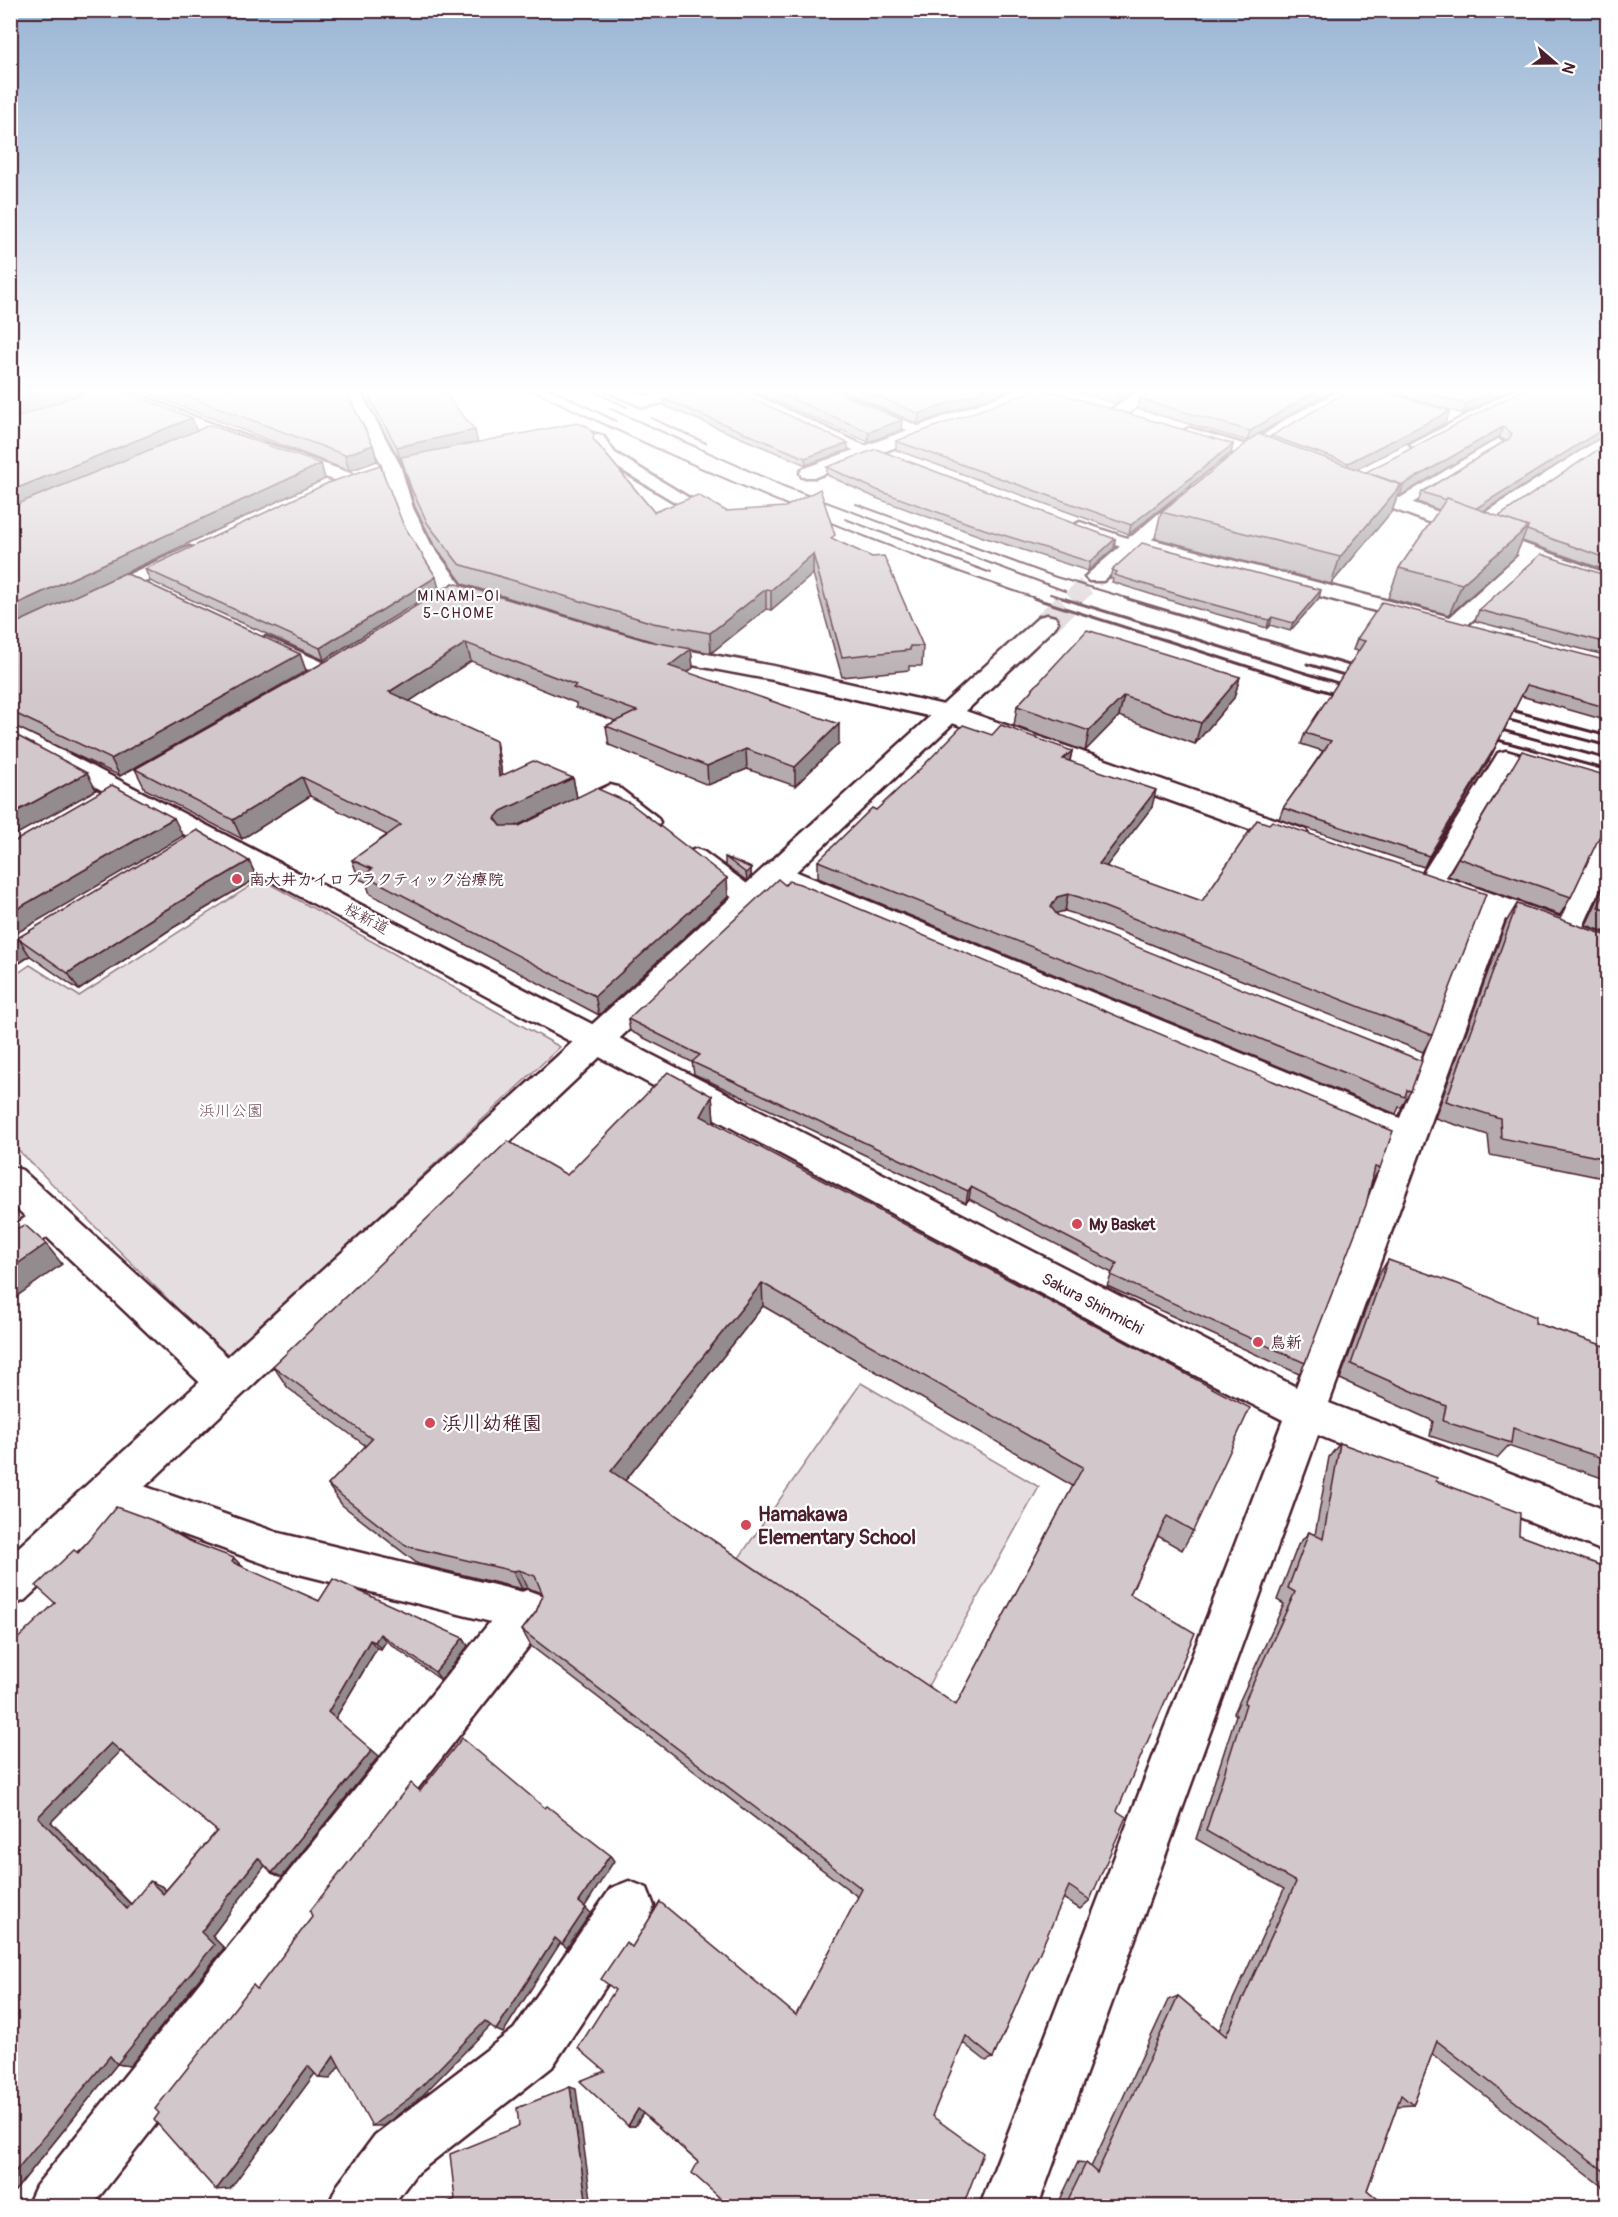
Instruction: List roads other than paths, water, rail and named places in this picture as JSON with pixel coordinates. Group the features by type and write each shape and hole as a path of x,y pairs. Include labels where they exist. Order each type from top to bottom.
{"street":[{"path":"400,491 403,508 447,597 509,608"},
{"path":"1096,577 1132,543 1197,491"},
{"path":"1362,491 1608,581"},
{"path":"1471,531 1529,491"},
{"path":"1132,543 1476,631"},
{"path":"81,604 206,544"},
{"path":"1454,626 1533,554"},
{"path":"10,1585 1047,622"},
{"path":"629,645 651,651 773,672 948,713 1318,844"},
{"name":"桜新道","path":"10,731 121,789 197,839 595,1041"},
{"path":"775,873 1410,1136"},
{"path":"1419,877 1608,946"},
{"path":"1009,2206 1410,1136 1423,1067 1496,905"},
{"name":"Sakura Shinmichi","path":"595,1041 1156,1336 1306,1412 1608,1532"},
{"path":"10,1180 227,1382"},
{"path":"56,2206 527,1612"},
{"path":"357,2206 395,2155 534,2048 629,1906"}],"lane":[{"path":"670,491 686,501"},
{"path":"1398,504 1419,491"},
{"path":"1063,520 1132,543"},
{"path":"132,580 154,590"},
{"path":"251,636 327,671"},
{"path":"1419,877 1506,758 1608,787"},
{"path":"557,818 610,792 749,898"},
{"path":"1568,931 1607,848"},
{"path":"10,1245 50,1217"},
{"path":"109,1491 279,1551 527,1612"}],"tunnel":[{"path":"1072,599 1096,577"},
{"path":"1047,622 1073,598"}],"railway":[{"path":"755,491 908,553 1038,599"},
{"path":"798,491 1065,591"},
{"path":"856,504 1056,577 1130,599"},
{"path":"845,519 991,573"},
{"path":"1050,594 1067,599"},
{"path":"1033,598 1347,698"},
{"path":"1062,598 1354,688"},
{"path":"1125,598 1366,670"},
{"path":"1307,664 1358,679"},
{"path":"1496,706 1608,736"},
{"path":"1494,716 1608,746"},
{"path":"1487,726 1608,759"},
{"path":"1483,736 1608,770"}],"place":[{"name":"南大井カイロプラクティック治療院","path":"237,879"},
{"name":"My Basket","path":"1077,1224"},
{"name":"鳥新","path":"1258,1342"},
{"name":"浜川幼稚園","path":"430,1423"},
{"name":"Hamakawa Elementary School","path":"746,1525"}],"district":[{"name":"MINAMI-OI 5-CHOME","path":"459,604"}],"park label":[{"name":"浜川公園","path":"231,1110"}]}
